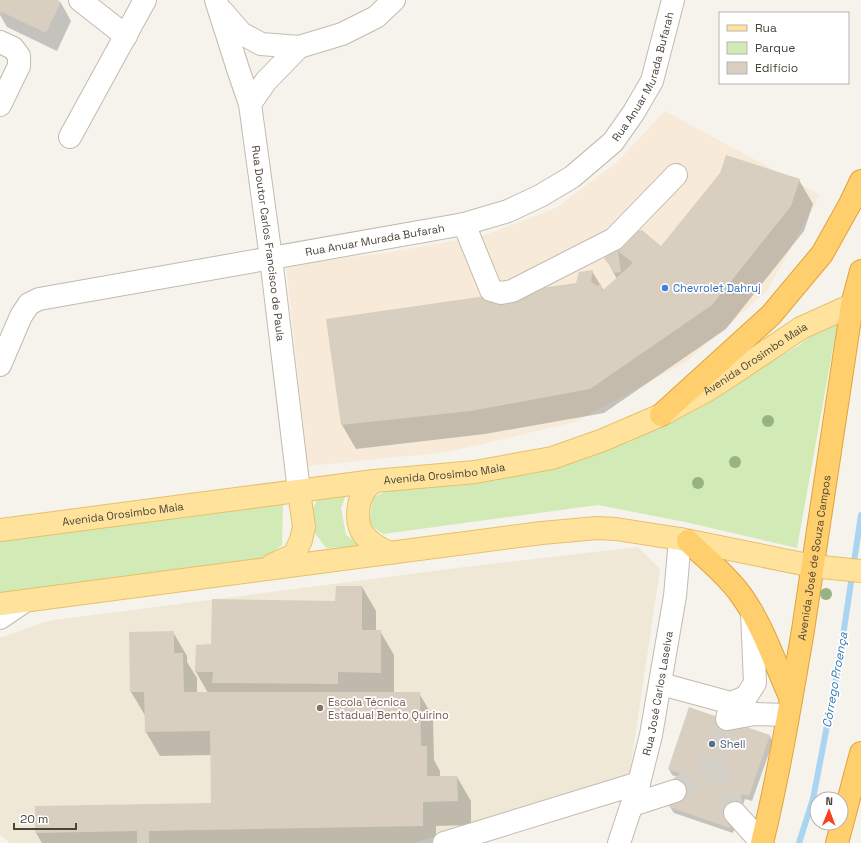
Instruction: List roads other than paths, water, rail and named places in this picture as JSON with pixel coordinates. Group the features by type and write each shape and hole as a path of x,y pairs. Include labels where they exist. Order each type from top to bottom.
{"highway":[{"path":"661,415 771,315 822,254 861,181"},
{"name":"Avenida José de Souza Campos","path":"762,843 774,797 790,707 821,567 861,271"},
{"path":"684,540 740,594 752,612 766,637 790,707"},
{"path":"837,843 861,753"}],"main road":[{"name":"Avenida Orosimbo Maia","path":"0,530 374,481 475,472 552,458 603,440 661,415 717,384 801,328 857,306"},
{"path":"374,481 365,490 361,498 358,512 359,523 363,535 375,545 390,554"},
{"path":"262,570 294,554 302,540 304,527 299,491"},
{"path":"0,604 542,533 597,528 616,528 821,567 861,571"}],"street":[{"path":"80,0 126,36"},
{"path":"70,137 145,0"},
{"path":"218,4 241,33 261,44 299,47 342,34 376,17 394,0"},
{"name":"Rua Anuar Murada Bufarah","path":"0,365 21,316 29,304 39,299 464,224 508,211 540,196 572,177 613,142 634,112 652,81 673,0"},
{"name":"Rua Doutor Carlos Francisco de Paula","path":"218,4 250,104 271,258 299,491"},
{"path":"0,42 13,48 19,56 19,66 0,105"},
{"path":"250,104 266,81 299,47"},
{"path":"464,224 491,290 501,293 512,291 614,239 676,175"},
{"name":"Rua José Carlos Laselva","path":"619,843 639,783 651,735 661,684 684,540"},
{"path":"0,618 25,601"},
{"path":"661,684 731,703 746,697 755,683 752,612"},
{"path":"731,703 727,720 790,707"},
{"path":"454,841 639,783"},
{"path":"632,805 675,791"},
{"path":"735,813 762,843"}],"waterway":[{"name":"Córrego Proença","path":"799,843 813,799 839,663 861,515"}],"tunnel":[{"path":"675,791 714,763 727,719"},
{"path":"714,763 735,813"}],"place":[{"name":"Chevrolet Dahruj","path":"665,288"},
{"name":"Escola Técnica Estadual Bento Quirino","path":"320,708"},
{"name":"Shell","path":"712,744"}]}
